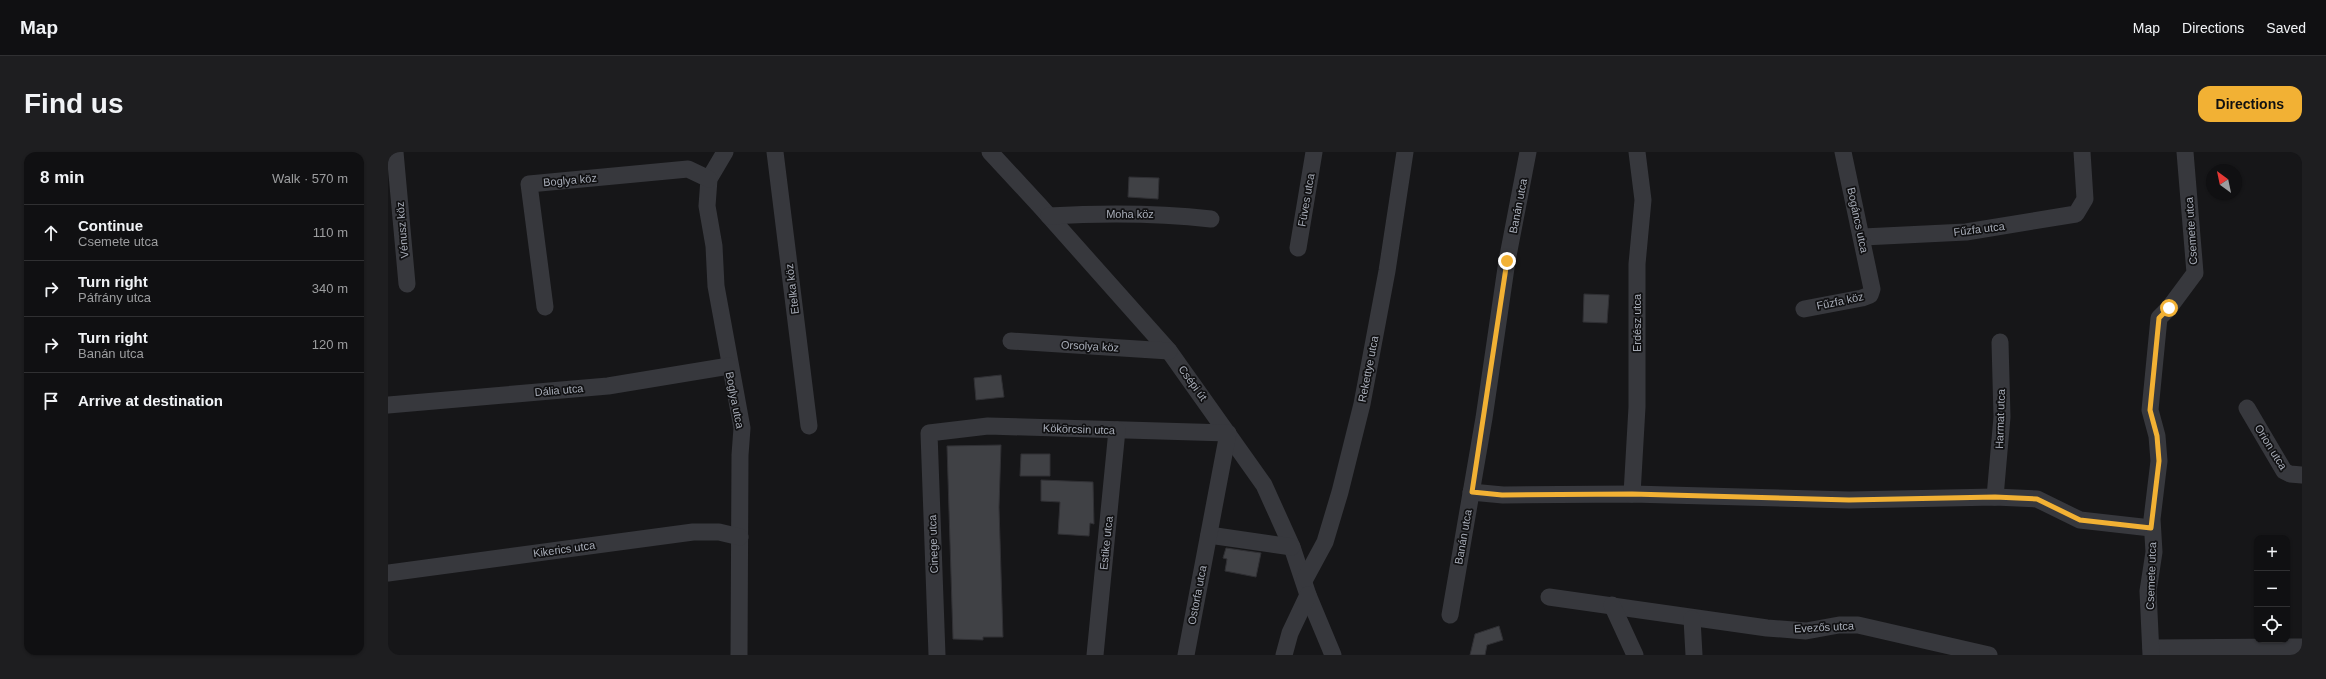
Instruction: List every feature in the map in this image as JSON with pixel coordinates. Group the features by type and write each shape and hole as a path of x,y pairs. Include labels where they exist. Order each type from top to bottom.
{"street":[{"name":"Vénusz köz","path":"395,152 406,284"},
{"path":"708,179 725,152"},
{"name":"Etelka köz","path":"775,152 809,426"},
{"name":"Csépi út","path":"990,152 1169,351 1264,485 1292,547 1333,655"},
{"name":"Füves utca","path":"1298,248 1314,152"},
{"name":"Rekettye utca","path":"1284,655 1290,633 1324,542 1340,492 1362,404 1387,271 1405,152"},
{"name":"Banán utca","path":"1450,615 1472,492 1507,261 1528,152"},
{"name":"Erdész utca","path":"1632,494 1637,407 1637,264 1643,200 1637,152"},
{"name":"Bogáncs utca","path":"1843,152 1863,237 1872,289"},
{"name":"Fűzfa utca","path":"1863,237 1966,232 2076,214 2085,199 2082,152"},
{"name":"Csemete utca","path":"2151,651 2148,591 2154,552 2151,528 2159,461 2157,436 2150,410 2159,318 2169,308 2195,273 2185,152"},
{"name":"Boglya köz","path":"545,307 529,184 688,170 708,179"},
{"name":"Boglya utca","path":"708,179 707,206 714,246 716,286 729,366 742,428 739,655"},
{"name":"Moha köz","path":"1049,216 1112,213 1167,214 1211,218"},
{"name":"Fűzfa köz","path":"1804,309 1862,298 1870,295 1872,289"},
{"name":"Orsolya köz","path":"1011,341 1169,351"},
{"name":"Harmat utca","path":"1995,497 2002,417 2000,342"},
{"name":"Dália utca","path":"388,405 608,386 729,366"},
{"name":"Orion utca","path":"2247,408 2284,471 2290,474 2302,475"},
{"name":"Kökörcsin utca","path":"929,433 988,426 1228,433"},
{"name":"Estike utca","path":"1095,655 1117,430"},
{"name":"Cinege utca","path":"929,433 937,655"},
{"name":"Ostorfa utca","path":"1186,655 1228,433"},
{"path":"1472,492 1502,495 1632,494 1849,500 1995,497 2037,499 2080,520 2151,528"},
{"name":"Kikerics utca","path":"388,573 693,532 719,532 740,536"},
{"path":"1208,535 1292,547"},
{"name":"Evezős utca","path":"1549,597 1612,605 1692,618 1806,631 1839,625 1858,625 1929,648 1989,655"},
{"path":"1612,605 1635,655"},
{"path":"1692,618 1694,655"},
{"path":"2151,651 2302,647"}],"building":[{"path":"1129,177 1159,178 1158,199 1128,197"},
{"path":"1584,294 1609,295 1607,323 1583,322"},
{"path":"1001,375 1004,397 976,400 974,378"},
{"path":"1001,445 999,507 1003,637 983,637 983,640 953,639 947,446"},
{"path":"1021,454 1050,454 1050,476 1020,476"},
{"path":"1041,480 1093,482 1094,524 1090,523 1089,536 1058,534 1060,502 1041,501"},
{"path":"1226,548 1261,553 1256,577 1225,571 1227,559 1223,558"},
{"path":"1499,626 1503,640 1487,645 1485,655 1470,655 1475,634"}],"route":[{"path":"1507,261 1472,492 1502,495 1632,494 1849,500 1995,497 2037,499 2080,520 2112,522 2151,528 2159,461 2157,436 2150,410 2159,318 2169,308"}]}
